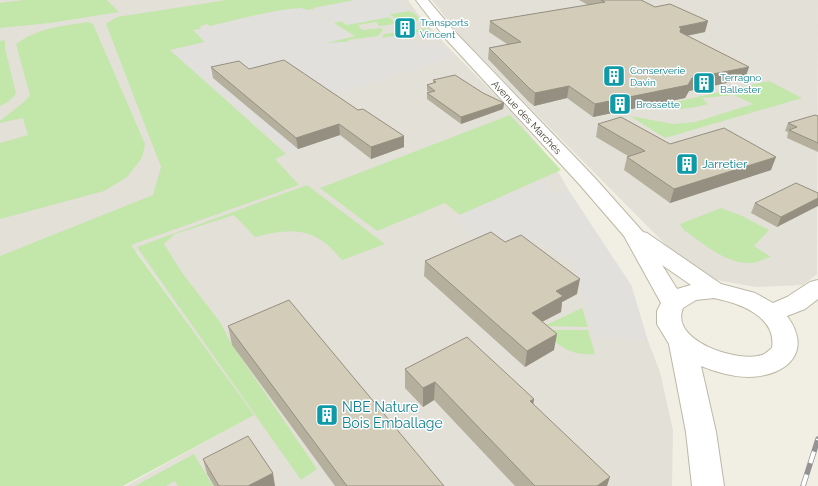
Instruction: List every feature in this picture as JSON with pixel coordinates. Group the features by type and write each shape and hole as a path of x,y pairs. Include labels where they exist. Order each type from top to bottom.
{"street":[{"name":"Avenue des Marchés","path":"422,0 450,35 587,181 633,234 673,303"},
{"name":"Avenue des Marchés","path":"633,234 714,290"},
{"path":"770,312 796,303 818,288"},
{"path":"714,290 744,297 770,312 779,323 785,334 786,344 782,354 774,361 761,366 745,367 728,365 710,360 695,352 682,342 674,332 669,321 669,311 673,303 683,295 697,291 714,290"},
{"path":"682,342 694,395 707,469 708,486"},
{"path":"694,395 707,378 728,365"}],"shaded area":[{"path":"0,0 408,0 418,14 445,44 512,112 554,164 569,191 631,285 648,341 660,372 673,430 672,486 126,486 253,415 137,252 0,299"},
{"path":"356,0 398,0 408,11 389,14 389,17 346,25 342,21 334,23 313,8"},
{"path":"432,0 818,0 817,274 803,285 756,287 711,279 680,259 464,41"},
{"path":"301,8 308,10 350,35 322,44 396,37 426,45 441,43 453,57 335,94 377,124 289,153 171,51 205,42 195,30 288,9"},
{"path":"541,181 550,193 569,191 631,285 648,341 594,337 576,268 540,240 502,257 452,218"}],"green space":[{"path":"24,0 107,0 119,12 50,23 0,28 0,3"},
{"path":"227,0 356,0 308,10 299,9 274,12 210,26 207,24 200,26 201,29 193,30 205,42 170,50 286,154 275,159 299,185 131,245 254,415 123,486 0,486 0,256 153,195 161,167 106,24 117,17"},
{"path":"409,11 421,20 401,23 390,14"},
{"path":"389,17 397,24 379,26 376,22 358,25 362,30 381,28 383,30 378,36 348,40 349,42 327,43 355,36 334,23 342,21 346,25"},
{"path":"88,22 93,24 145,144 142,158 127,177 104,191 0,219 0,143 28,135 23,118 0,123 0,121 25,101 30,95 16,44 33,34 42,31 60,26"},
{"path":"429,28 431,30 381,38 384,34"},
{"path":"5,40 5,48 16,94 8,102 0,106 0,41"},
{"path":"769,81 802,98 665,138 630,116 673,124 695,122 753,104 734,95 702,98 708,104 694,107 667,109 653,107"},
{"path":"510,115 561,170 460,215 445,203 377,231 320,188"},
{"path":"307,185 385,244 342,260 326,244 316,237 307,234 290,231 255,237 234,215 175,234 164,244 183,274 220,322 231,343 317,469 301,480 137,247"},
{"path":"721,208 742,216 769,230 754,246 771,257 753,263 734,261 708,247 684,230 680,224"},
{"path":"582,308 588,327 544,326"},
{"path":"541,330 588,330 595,354 571,352"},
{"path":"194,454 213,486 178,486 175,481 166,486 135,486"}],"building":[{"path":"601,0 641,0 655,7 670,4 708,21 679,27 681,28 680,32 749,67 692,78 688,85 595,104 569,86 535,93 489,48 521,42 490,21 605,2"},
{"path":"284,60 358,110 363,109 404,136 371,147 339,124 296,138 211,67 239,61 249,69"},
{"path":"455,75 483,93 504,103 461,117 427,93 435,91 427,85 436,82 433,80"},
{"path":"815,115 818,116 818,143 789,130 797,127 788,123"},
{"path":"621,117 670,144 724,128 776,157 674,189 627,157 645,151 598,124"},
{"path":"796,183 818,193 818,198 781,217 755,203"},
{"path":"491,232 505,242 521,235 580,279 556,291 563,296 532,313 557,334 527,351 425,261"},
{"name":"NBE Nature Bois Emballage","path":"289,300 444,486 347,486 228,326"},
{"path":"467,337 534,399 530,401 610,477 597,486 535,486 435,382 423,388 405,369"},
{"path":"248,436 273,473 248,486 219,486 203,459"}],"railway":[{"path":"803,486 818,439"}],"place":[{"name":"Transports Vincent","path":"405,28"},
{"name":"Conserverie Davin","path":"614,76"},
{"name":"Terragno Ballester","path":"704,83"},
{"name":"Brossette","path":"620,104"},
{"name":"Jarretier","path":"687,164"},
{"name":"NBE Nature Bois Emballage","path":"327,415"}]}
